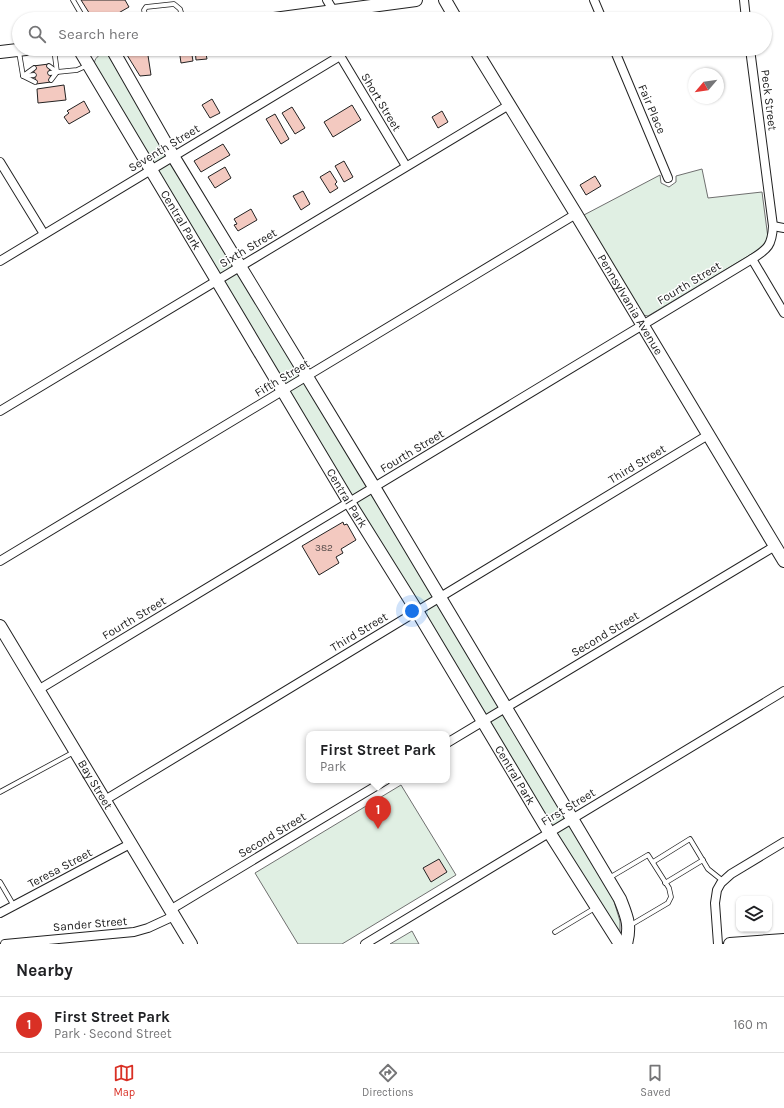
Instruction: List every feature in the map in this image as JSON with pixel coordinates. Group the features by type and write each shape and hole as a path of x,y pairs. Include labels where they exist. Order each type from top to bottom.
{"main road":[{"path":"334,12 416,0"},
{"path":"445,0 452,12"},
{"path":"0,52 12,50"},
{"name":"Central Park","path":"83,56 349,502 417,611 549,832 620,944"},
{"path":"116,56 173,156 374,487 620,899 629,927 626,944"},
{"name":"Pennsylvania Avenue","path":"479,56 576,214 784,561"},
{"name":"Bay Street","path":"0,626 190,944"},
{"path":"730,944 784,940"}],"street":[{"path":"327,0 334,12"},
{"path":"594,0 599,12"},
{"path":"744,0 745,12"},
{"name":"Seventh Street","path":"0,261 173,156 333,56"},
{"name":"Short Street","path":"340,56 406,166"},
{"name":"Fair Place","path":"617,56 668,178"},
{"name":"Peck Street","path":"751,56 773,226"},
{"name":"Sixth Street","path":"0,411 508,105"},
{"path":"0,162 44,234"},
{"name":"Fifth Street","path":"0,561 576,214"},
{"path":"773,226 784,228"},
{"name":"Fourth Street","path":"38,690 752,259 768,248 771,242 773,226"},
{"path":"752,259 784,313"},
{"name":"Third Street","path":"105,800 708,435"},
{"name":"Second Street","path":"450,741 775,546"},
{"name":"First Street","path":"365,944 784,691"},
{"name":"Second Street","path":"172,913 381,783"},
{"path":"718,944 716,913 717,890 723,881 731,874 784,842"},
{"name":"Teresa Street","path":"0,913 130,844"},
{"name":"Sander Street","path":"5,944 134,932 148,928 172,913"}],"lane":[{"path":"73,0 80,12"},
{"path":"144,12 146,7 174,4 181,12"},
{"path":"23,56 23,76"},
{"path":"51,80 56,72 55,56"},
{"path":"50,73 77,70 88,64"},
{"path":"49,66 56,72"},
{"path":"23,76 34,68"},
{"path":"23,76 34,75"},
{"path":"23,76 36,82"},
{"path":"0,792 75,751"},
{"path":"653,862 690,839 708,868 723,881"},
{"path":"608,879 648,855 669,888 671,897 668,903 629,927"},
{"path":"665,883 703,860"},
{"path":"0,882 14,906"},
{"path":"556,932 596,908"}],"green space":[{"path":"99,56 109,56 612,895 620,921 620,934 616,934 94,67 94,62"},
{"path":"702,169 708,198 762,192 768,238 765,246 648,316 642,315 582,216 660,175 661,183 669,187 676,182 676,176"},
{"path":"401,785 456,875 342,944 298,944 255,873"},
{"path":"412,931 419,944 390,944"}],"building":[{"path":"81,0 125,0 129,7 120,12 89,12"},
{"path":"128,56 148,56 151,75 140,76"},
{"path":"180,56 192,56 193,61 181,63"},
{"path":"196,56 206,56 207,59 196,60"},
{"path":"49,64 51,82 36,84 33,66"},
{"path":"64,85 66,100 38,103 37,89"},
{"path":"212,99 220,113 210,118 202,105"},
{"path":"84,101 90,112 69,124 64,117 69,113 67,111"},
{"path":"352,105 361,120 333,137 324,122"},
{"path":"292,107 305,128 295,134 282,113"},
{"path":"442,111 448,122 438,128 432,117"},
{"path":"275,114 289,139 281,144 266,119"},
{"path":"223,144 230,155 201,172 194,161"},
{"path":"344,161 353,177 344,182 335,166"},
{"path":"225,167 231,178 215,188 208,177"},
{"path":"330,171 337,182 335,184 338,188 330,193 320,177"},
{"path":"595,176 601,186 586,195 580,185"},
{"path":"303,191 310,204 301,210 293,196"},
{"path":"251,209 257,220 238,231 234,225 237,224 234,219"},
{"path":"343,522 344,525 347,524 356,540 341,549 343,553 336,557 339,563 319,575 302,546"},
{"path":"439,859 447,872 431,882 423,868"}],"place":[{"name":"First Street Park","path":"378,829"}]}
